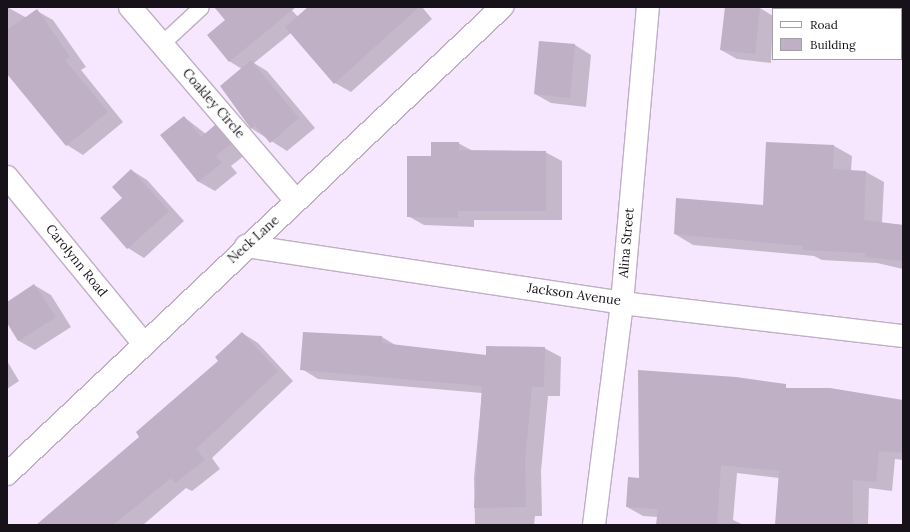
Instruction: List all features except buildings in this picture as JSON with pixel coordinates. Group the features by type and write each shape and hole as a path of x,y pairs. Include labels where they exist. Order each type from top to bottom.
{"street":[{"name":"Coakley Circle","path":"130,7 296,201"},
{"name":"Neck Lane","path":"7,474 246,246 296,201 502,7"},
{"name":"Alina Street","path":"594,525 622,303 648,7"},
{"name":"Carolynn Road","path":"7,177 144,344"},
{"name":"Jackson Avenue","path":"246,246 622,303 903,336"}],"lane":[{"path":"161,44 201,7"}]}
